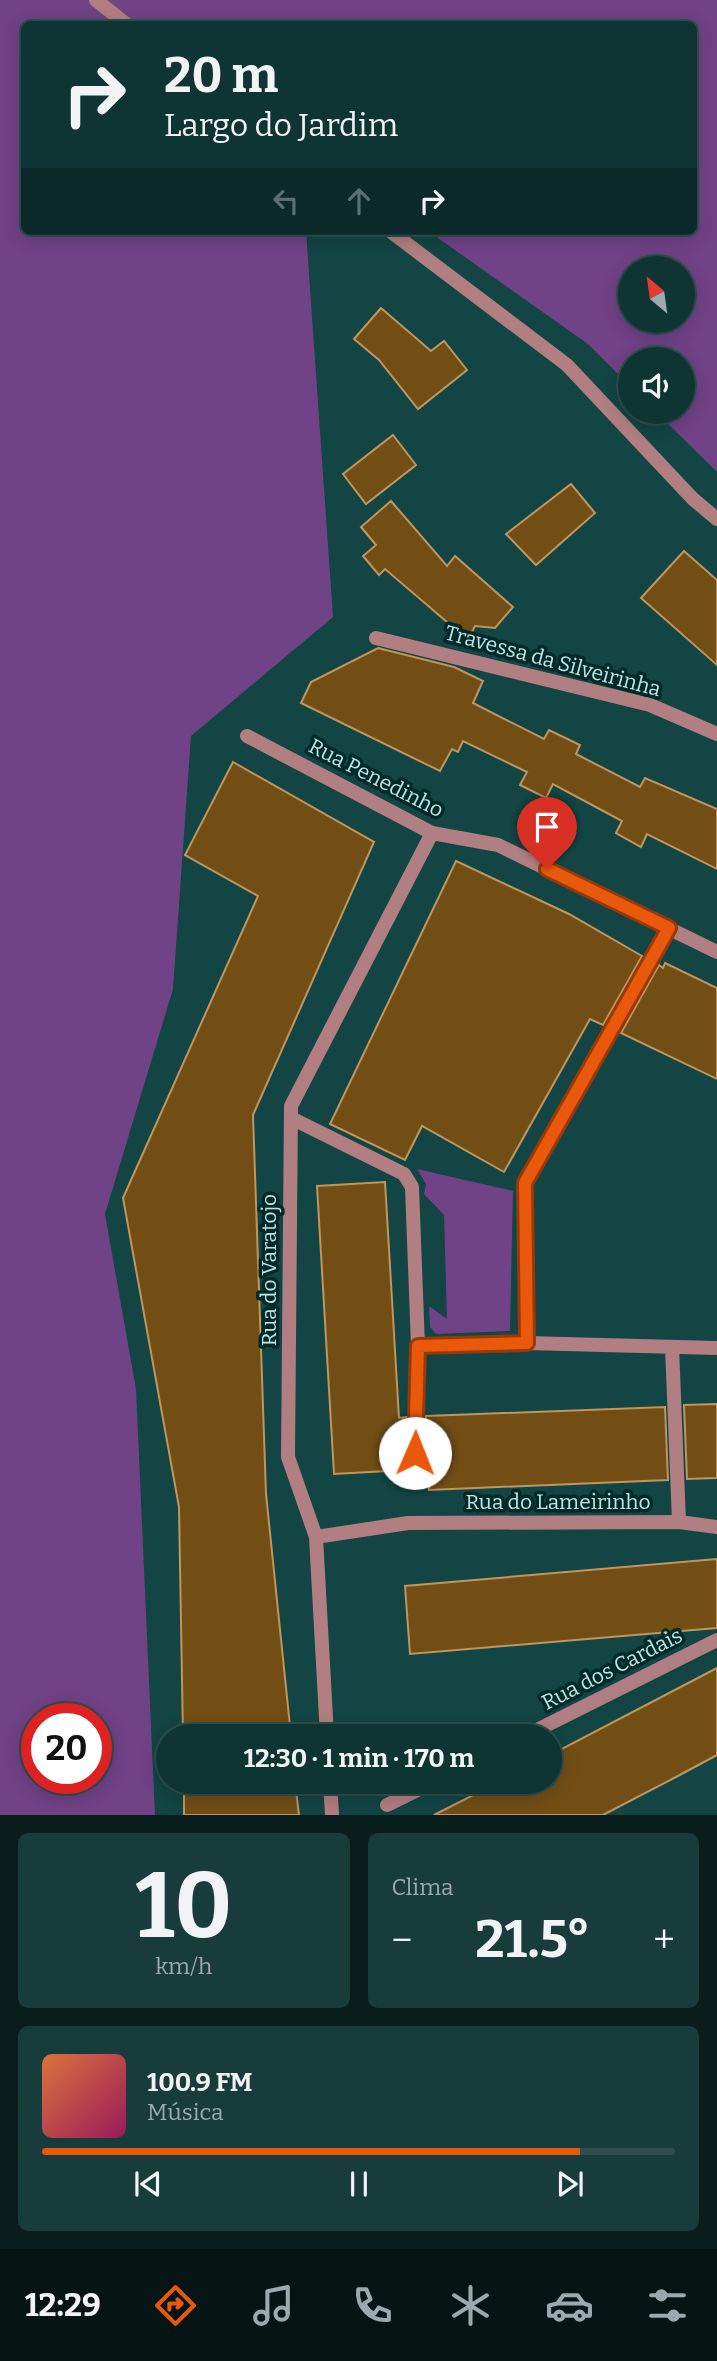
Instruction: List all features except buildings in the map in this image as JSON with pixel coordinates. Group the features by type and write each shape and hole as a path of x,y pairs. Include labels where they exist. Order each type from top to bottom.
{"street":[{"path":"96,0 123,21"},
{"path":"395,235 567,365 693,499 717,519"},
{"name":"Travessa da Silveirinha","path":"376,638 650,705 717,734"},
{"name":"Rua Penedinho","path":"247,736 432,833 498,845 717,952"},
{"name":"Rua do Varatojo","path":"326,1724 316,1537 288,1457 291,1107 432,833"},
{"path":"527,1343 525,1183 669,928"},
{"path":"291,1118 404,1174 412,1187 418,1346 415,1480"},
{"path":"418,1346 527,1343 717,1348"},
{"path":"672,1347 679,1522"},
{"name":"Rua do Lameirinho","path":"316,1537 408,1523 679,1522 717,1527"},
{"name":"Rua dos Cardais","path":"549,1724 717,1640"},
{"path":"331,1794 332,1815"},
{"path":"387,1805 409,1794"}],"shaded area":[{"path":"0,0 717,0 717,472 668,424 695,424 695,347 618,347 618,374 588,344 434,235 697,235 697,21 21,21 21,235 306,235 333,617 191,736 173,989 105,1214 136,1389 155,1815 0,1815"},
{"path":"417,1169 513,1191 510,1331 436,1334 430,1327 429,1306 447,1319 444,1215 424,1194 426,1184"}],"route":[{"path":"415,1453 418,1346 527,1343 525,1183 617,1025 669,928 547,869"}]}
